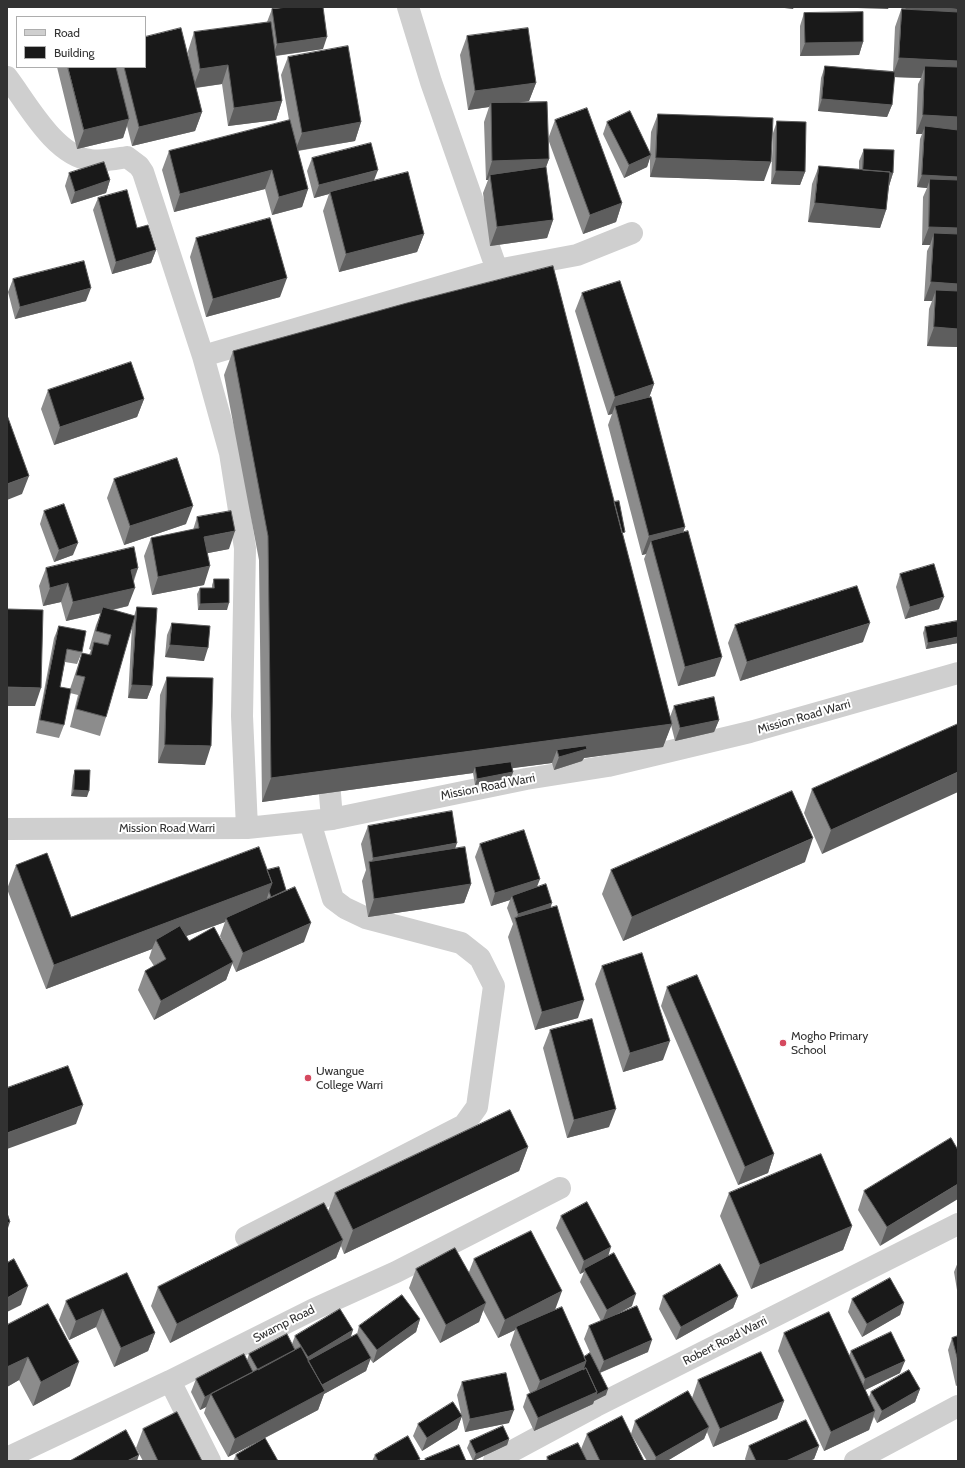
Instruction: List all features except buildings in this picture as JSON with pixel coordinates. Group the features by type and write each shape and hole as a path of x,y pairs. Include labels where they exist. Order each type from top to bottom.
{"street":[{"path":"408,7 431,82 497,270"},
{"path":"7,77 42,125 72,155 90,160 109,160 127,157 140,166 203,356 230,453 245,548 242,716 247,828"},
{"path":"203,356 497,270 577,255 632,233"},
{"name":"Mission Road Warri","path":"7,829 247,828 332,819 523,769 608,766 750,732 958,673"},
{"path":"332,819 328,769 339,752 345,749"},
{"path":"246,1237 464,1125 477,1107 494,986 480,958 461,943 366,918 345,908 333,899 310,822"},
{"name":"Swamp Road","path":"7,1458 170,1381 312,1310 396,1272 560,1188"},
{"name":"Robert Road Warri","path":"494,1461 596,1406 958,1224"},
{"path":"170,1381 210,1461"},
{"path":"855,1461 958,1406"}],"place":[{"name":"Mogho Primary School","path":"783,1043"},
{"name":"Uwangue College Warri","path":"308,1078"}]}
